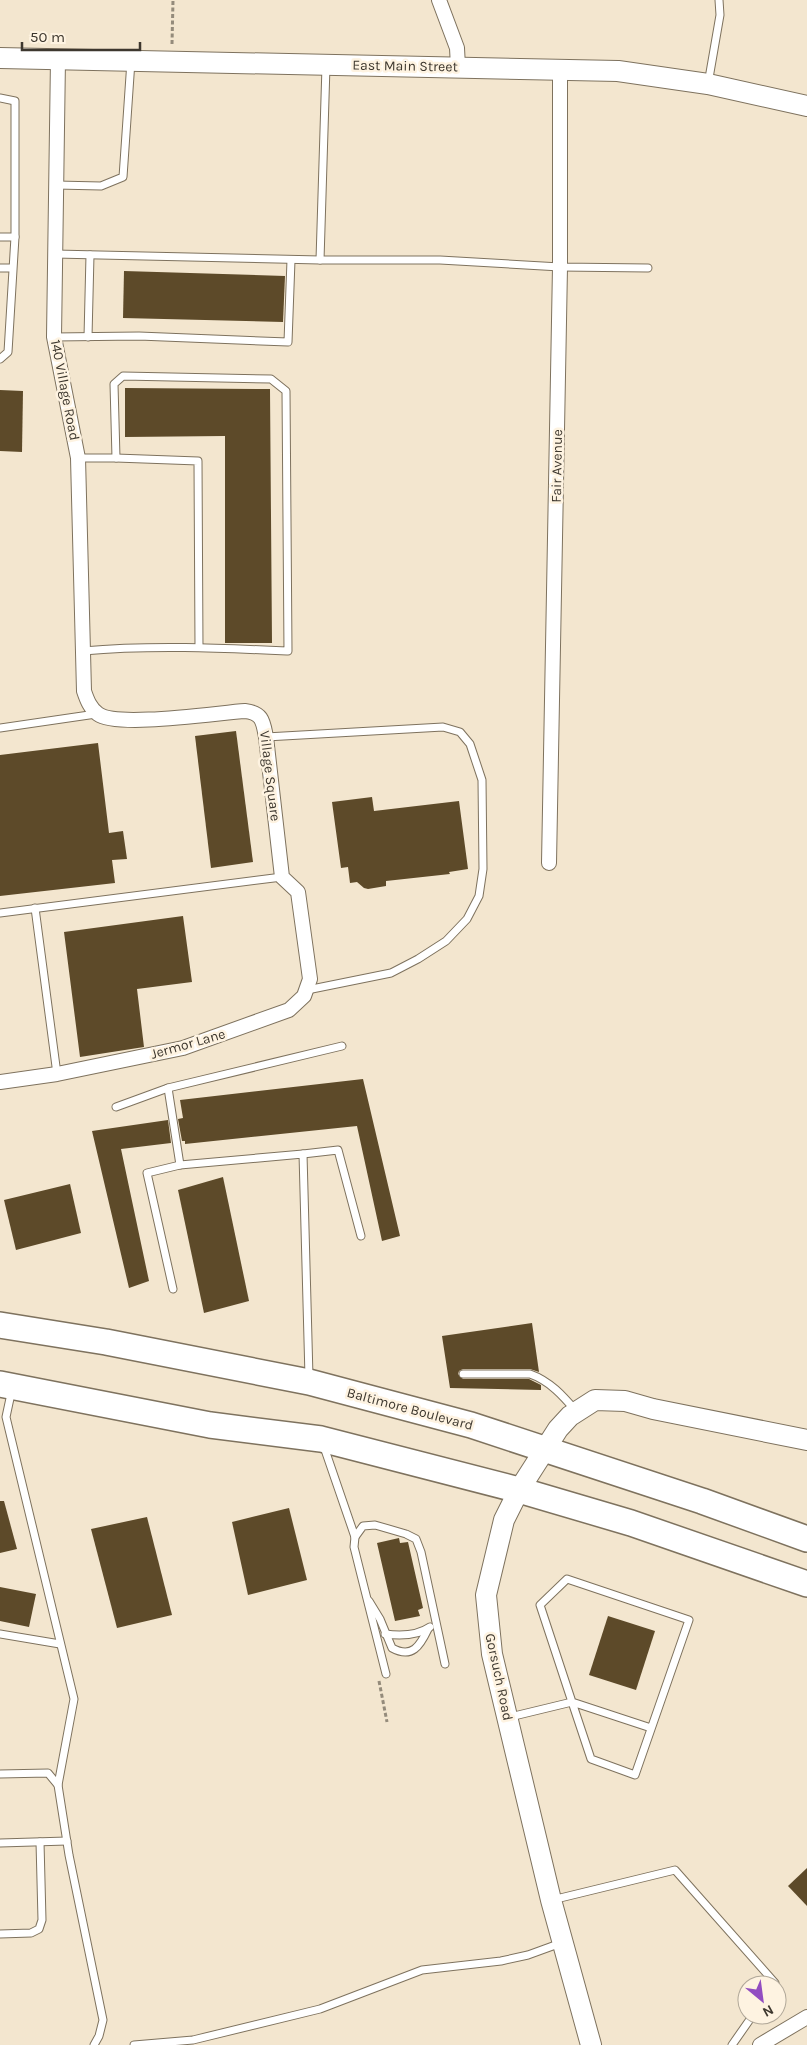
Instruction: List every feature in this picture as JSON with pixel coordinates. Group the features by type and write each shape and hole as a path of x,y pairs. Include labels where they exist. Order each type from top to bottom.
{"highway":[{"name":"Baltimore Boulevard","path":"0,1325 106,1342 309,1382 466,1424 702,1501 807,1539"},
{"path":"6,1385 210,1425 322,1439 519,1490 631,1523 807,1584"}],"street":[{"path":"439,0 457,48 458,67"},
{"name":"East Main Street","path":"0,58 618,71 708,84 807,106"},
{"name":"140 Village Road","path":"58,59 54,337 78,458 84,691 88,704 97,714"},
{"name":"Fair Avenue","path":"549,863 560,267 560,69"},
{"name":"Village Square","path":"97,714 118,721 229,712 254,712 263,722 266,737 282,877"},
{"path":"282,877 298,892 310,979 307,990"},
{"name":"Jermor Lane","path":"0,1082 57,1074 183,1048 289,1010 307,990"},
{"name":"Gorsuch Road","path":"591,2045 551,1900 492,1654 486,1594 504,1520 519,1490 558,1430 576,1412 595,1400 625,1401 653,1409 807,1440"},
{"path":"760,2045 807,2017"}],"lane":[{"path":"708,84 720,15 719,0"},
{"path":"56,185 101,186 123,177 131,61"},
{"path":"320,260 326,64"},
{"path":"0,98 15,101 15,237 8,352 0,359"},
{"path":"0,237 15,237"},
{"path":"55,254 290,260 440,260 560,267 648,268"},
{"path":"88,337 90,255"},
{"path":"54,337 139,336 288,342 290,260"},
{"path":"0,268 12,268"},
{"path":"83,651 122,647 198,647 288,651 286,391 271,379 123,376 114,384 116,458"},
{"path":"78,458 198,461 198,647"},
{"path":"0,728 97,714"},
{"path":"266,737 443,728 460,732 470,744 482,780 484,869 479,896 466,919 446,941 418,959 390,973 307,990"},
{"path":"0,912 282,877"},
{"path":"35,908 57,1074"},
{"path":"116,1107 168,1088 342,1046"},
{"path":"168,1088 180,1165"},
{"path":"173,1289 147,1173 180,1165 338,1150 361,1236"},
{"path":"303,1154 309,1382"},
{"path":"464,1374 530,1374 555,1389 576,1412"},
{"path":"6,1385 6,1418 74,1699 58,1784 67,1841 102,2020 99,2036 94,2045"},
{"path":"0,1427 6,1418"},
{"path":"322,1439 355,1537 354,1547 386,1674"},
{"path":"355,1537 363,1526 375,1524 416,1539 421,1552 445,1664"},
{"path":"568,1579 689,1620 635,1775 590,1759 572,1702 540,1605 568,1579"},
{"path":"366,1596 380,1618 384,1634 392,1648 399,1652 409,1652 419,1647 428,1629 436,1622"},
{"path":"384,1634 396,1636 428,1629"},
{"path":"0,1634 60,1644"},
{"path":"507,1718 572,1702 651,1728"},
{"path":"0,1774 48,1773 58,1784"},
{"path":"0,1843 67,1841"},
{"path":"0,1934 31,1933 38,1929 42,1920 40,1842"},
{"path":"551,1900 675,1870 768,1975"},
{"path":"134,2045 192,2040 320,2009 422,1970 501,1961 528,1955 562,1943"},
{"path":"732,2045 746,2025"}],"path":[{"path":"171,61 173,0"}],"building":[{"path":"124,271 285,276 283,322 123,318"},
{"path":"125,388 270,389 272,643 225,643 225,436 125,437"},
{"path":"0,390 23,391 22,452 0,451"},
{"path":"236,731 253,862 211,868 195,736"},
{"path":"98,743 109,833 123,831 127,859 112,860 115,883 0,896 0,755"},
{"path":"372,797 374,811 459,801 468,869 449,872 450,874 386,881 386,886 368,889 357,882 350,883 348,867 341,868 332,802"},
{"path":"183,916 192,982 137,989 144,1047 80,1057 64,932"},
{"path":"363,1079 400,1236 382,1241 357,1126 185,1144 185,1141 182,1141 178,1119 183,1118 180,1100"},
{"path":"168,1120 171,1143 121,1149 149,1281 129,1288 92,1131"},
{"path":"223,1177 249,1301 204,1313 178,1190"},
{"path":"70,1184 81,1233 16,1250 4,1200"},
{"path":"532,1323 539,1372 530,1369 463,1369 458,1374 463,1379 529,1379 541,1385 541,1390 450,1388 442,1336"},
{"path":"0,1501 4,1501 17,1549 0,1553"},
{"path":"289,1508 307,1580 248,1595 232,1522"},
{"path":"147,1517 172,1615 117,1628 91,1529"},
{"path":"399,1538 400,1543 408,1542 423,1608 418,1610 420,1616 395,1621 377,1543"},
{"path":"0,1587 36,1594 29,1627 0,1621"},
{"path":"608,1616 655,1631 636,1690 589,1675"},
{"path":"807,1868 807,1906 788,1886"}]}
